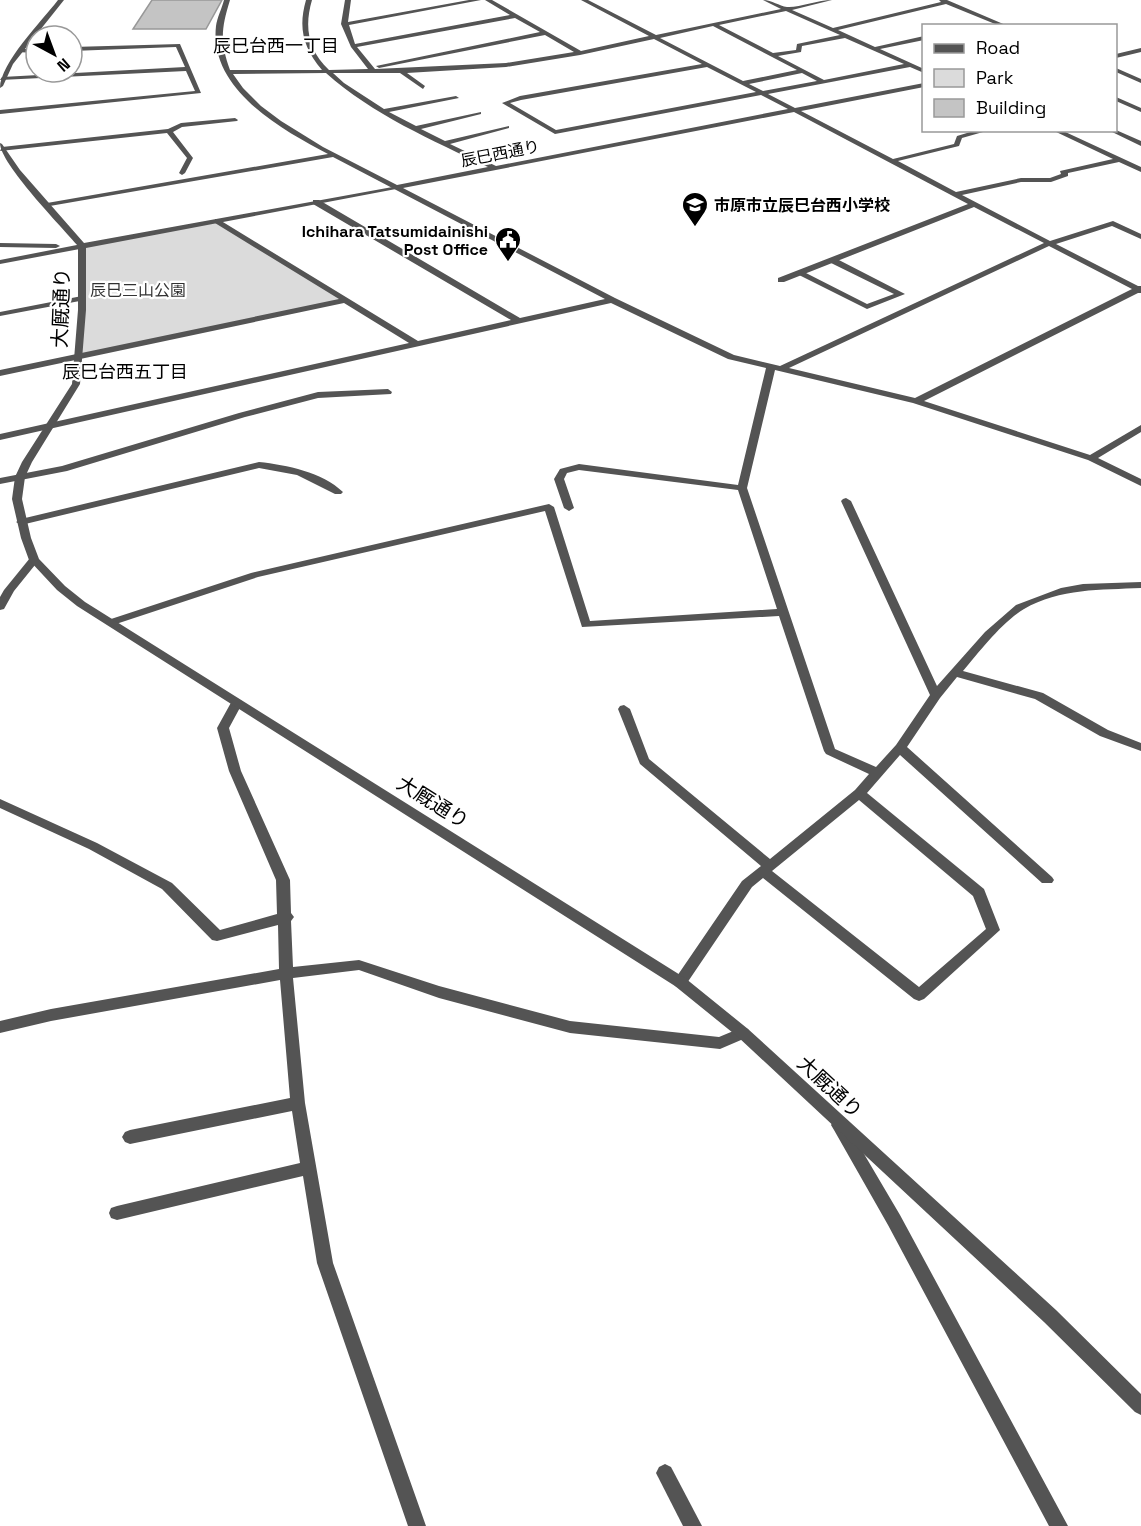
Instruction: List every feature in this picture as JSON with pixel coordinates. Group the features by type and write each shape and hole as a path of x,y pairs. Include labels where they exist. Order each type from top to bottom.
{"street":[{"path":"1,83 19,51 61,0"},
{"path":"227,0 219,21 218,33 220,49 228,72 248,99 274,120 334,155 612,300 731,357 916,401 1091,458 1141,483"},
{"path":"309,0 304,17 304,32 310,49 325,71 360,98 495,168"},
{"path":"348,0 344,24 354,46 371,70"},
{"path":"344,24 478,0"},
{"path":"488,0 580,53"},
{"path":"584,0 1140,290"},
{"path":"766,0 922,70"},
{"path":"228,72 401,71 506,65 580,53 829,0"},
{"path":"831,30 945,1 1002,24"},
{"path":"354,46 515,16"},
{"path":"990,24 997,22"},
{"path":"714,25 824,82"},
{"path":"371,70 546,33"},
{"path":"772,55 799,51 799,45 844,36"},
{"path":"873,49 922,38"},
{"path":"0,112 199,92 186,69 178,45 84,49"},
{"path":"1117,56 1141,50"},
{"path":"19,51 24,51"},
{"path":"708,65 520,98 505,103 555,132 911,65"},
{"path":"1,83 186,69"},
{"path":"1117,70 1139,79"},
{"path":"401,71 423,87"},
{"path":"742,83 804,71"},
{"name":"辰巳西通り","path":"82,246 922,85"},
{"path":"384,111 456,98"},
{"path":"1117,99 1141,110"},
{"path":"417,128 478,113"},
{"path":"1,147 169,131 181,125 235,120"},
{"path":"446,143 507,127"},
{"path":"169,131 190,158 182,173"},
{"path":"892,161 957,145 958,138 980,132"},
{"path":"1059,132 1141,170"},
{"path":"1115,132 1141,144"},
{"name":"大厩通り","path":"1,147 82,246 82,298 76,384 20,477 17,500 21,522 34,560 61,588 112,622 680,982 742,1033 1050,1316 1141,1406"},
{"path":"47,205 334,155"},
{"path":"955,194 1021,180 1052,180 1066,175 1062,172 1119,159"},
{"path":"1127,163 1141,159"},
{"path":"316,202 519,321"},
{"path":"781,280 974,204"},
{"path":"218,220 415,343"},
{"path":"878,773 831,751 742,488 776,368 1050,243 1113,223 1141,237"},
{"path":"1132,232 1141,229"},
{"path":"0,244 82,246"},
{"path":"0,262 82,246"},
{"path":"800,273 867,308 901,294 832,260"},
{"path":"916,401 1140,290"},
{"path":"0,314 82,298"},
{"path":"0,373 346,300"},
{"path":"0,436 612,300"},
{"path":"0,481 64,469 242,415 318,395 388,392"},
{"path":"1091,458 1141,428"},
{"path":"21,522 258,465 283,466 308,474 338,492"},
{"path":"569,508 559,479 563,471 579,467 742,488"},
{"path":"846,501 936,695"},
{"path":"112,622 255,575 549,507 586,625 784,612"},
{"path":"0,607 9,590 34,560"},
{"path":"680,982 747,884 859,793 900,748 936,695 955,673 989,634 1020,607 1061,591 1083,587 1141,585"},
{"path":"955,673 1039,696 1104,734 1141,747"},
{"path":"237,702 223,728 235,771 283,880 286,916 286,973 298,1103 325,1263 417,1526"},
{"path":"624,709 644,761 767,869 919,995 993,930 979,893 859,793"},
{"path":"900,748 1047,880"},
{"path":"0,803 93,846 168,886 217,936 286,916"},
{"path":"0,1027 51,1015 286,973 359,965 438,992 570,1027 720,1043 742,1033"},
{"path":"129,1137 298,1103"},
{"path":"835,1119 894,1220 1059,1526"},
{"path":"117,1213 309,1168"},
{"path":"665,1473 693,1526"}],"green space":[{"name":"辰巳三山公園","path":"218,221 346,300 79,357 82,246"}],"building":[{"path":"152,0 222,0 206,29 133,29"}],"place":[{"name":"市原市立辰巳台西小学校","path":"695,228"},
{"name":"Ichihara Tatsumidainishi Post Office","path":"508,263"}],"district":[{"name":"辰巳台西一丁目","path":"276,46"},
{"name":"辰巳台西五丁目","path":"125,372"}]}
